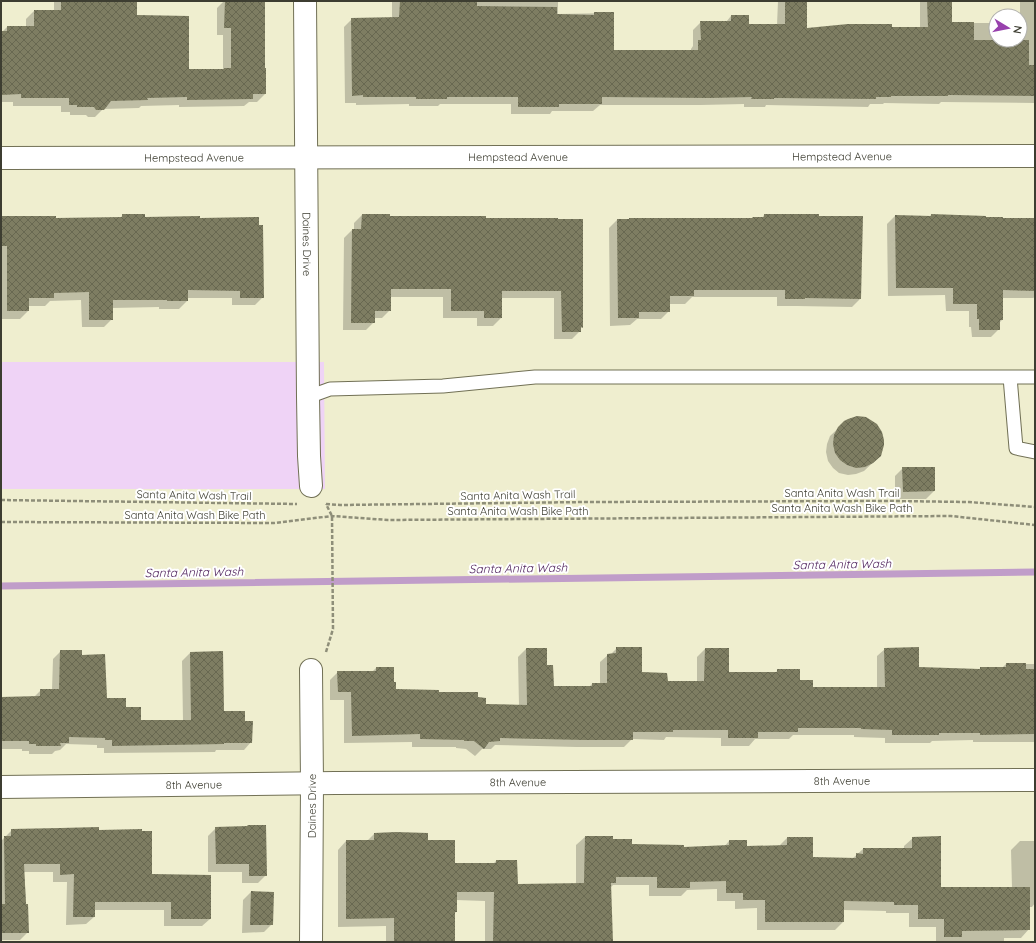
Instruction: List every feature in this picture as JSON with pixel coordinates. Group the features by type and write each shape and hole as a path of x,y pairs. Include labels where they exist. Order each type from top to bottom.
{"street":[{"name":"Daines Drive","path":"306,1 309,456 307,495"},
{"name":"Hempstead Avenue","path":"1,158 1035,156"},
{"name":"Daines Drive","path":"311,670 311,942"},
{"name":"8th Avenue","path":"1,787 1035,780"}],"lane":[{"path":"308,397 330,389 443,386 535,377 1035,377"},
{"path":"1010,377 1016,448 1035,452"}],"path":[{"name":"Santa Anita Wash Trail","path":"1,500 307,495"},
{"name":"Santa Anita Wash Trail","path":"326,504 891,501 969,502 1035,507"},
{"name":"Santa Anita Wash Bike Path","path":"1,522 274,523 332,516 388,520 951,516 1035,526"},
{"path":"332,524 333,629"}],"shaded area":[{"path":"1,362 324,362 325,489 1,489"}],"building":[{"path":"61,1 137,1 137,15 189,16 189,69 224,69 231,68 231,28 224,28 225,1 265,1 266,94 253,94 253,99 187,100 187,97 111,101 104,110 96,110 94,107 77,107 77,105 69,105 69,98 21,98 21,94 1,95 1,31 7,31 7,26 34,26 34,10 61,10"},
{"path":"400,1 477,1 477,6 557,7 557,14 594,15 594,12 614,12 614,50 698,50 698,40 701,40 700,21 731,21 731,15 749,15 749,24 785,24 785,1 807,1 807,28 848,24 892,24 892,27 928,27 927,1 952,1 952,22 974,22 974,40 988,40 988,48 1028,48 1029,40 1029,65 1035,65 1035,96 891,96 876,97 876,99 602,97 602,104 559,104 559,107 518,107 518,97 447,97 447,99 416,99 416,97 352,96 351,18 399,17"},
{"path":"122,214 145,214 145,217 259,217 259,225 263,225 264,298 240,298 240,291 188,290 188,301 113,300 113,320 89,320 89,292 54,293 54,298 29,298 29,311 7,311 7,246 1,246 1,216 56,216 56,218 122,217"},
{"path":"362,214 390,214 390,216 486,216 486,218 583,219 583,328 581,327 581,332 562,332 561,291 502,291 502,318 484,318 484,311 451,311 451,289 391,289 391,311 375,311 375,323 351,323 352,229 361,229"},
{"path":"764,214 863,216 861,299 785,299 785,290 694,290 694,296 670,296 670,312 639,312 639,318 618,318 617,219 753,218 752,217 764,217"},
{"path":"931,214 1003,218 1035,218 1035,291 1003,290 1003,320 1000,320 1000,330 979,330 977,304 953,304 953,288 896,288 895,215 931,216"},
{"path":"857,416 866,417 877,424 882,432 884,445 881,456 873,463 865,467 856,468 847,465 840,460 835,453 833,444 834,435 838,427 844,421"},
{"path":"902,467 935,467 935,491 903,492"},
{"path":"616,647 642,647 642,672 667,673 668,681 704,681 705,648 729,648 729,672 777,672 777,669 800,669 800,680 813,680 813,687 885,687 884,648 919,647 919,667 980,669 980,667 1006,667 1006,663 1026,663 1026,669 1035,669 1035,734 980,735 980,733 939,733 939,735 892,735 892,730 861,728 798,728 798,732 758,732 758,738 728,738 728,730 673,730 673,732 633,732 633,740 500,738 500,741 489,742 484,749 474,741 420,739 420,734 352,736 351,692 338,692 337,671 376,671 376,667 394,667 394,682 396,682 396,689 439,690 439,692 478,692 478,697 486,698 486,704 527,705 526,648 547,648 547,665 553,665 554,686 592,686 592,683 607,683 607,654 616,653"},
{"path":"60,650 82,650 82,655 105,654 107,698 126,698 126,707 141,707 141,720 191,720 190,652 223,651 224,711 245,711 245,721 253,721 252,743 112,746 112,740 105,740 105,738 69,737 69,743 60,743 61,746 36,746 36,744 29,744 29,741 1,741 1,697 40,696 40,689 59,689"},
{"path":"247,825 266,825 267,876 249,876 249,864 216,864 215,827 248,826"},
{"path":"99,827 99,830 142,829 142,831 152,831 152,874 211,875 211,919 171,919 171,902 95,902 95,917 73,917 74,874 60,875 60,864 24,864 29,933 1,933 1,904 5,904 4,836 11,836 11,829"},
{"path":"374,833 428,833 428,840 455,840 455,863 496,863 496,860 517,860 518,884 584,883 585,836 613,836 613,839 632,839 632,844 684,845 684,847 729,845 729,840 747,840 747,846 787,845 787,837 813,837 813,857 856,858 856,853 863,854 863,848 912,848 912,837 941,836 941,887 1030,887 1030,930 962,931 962,937 944,937 944,919 918,919 918,905 894,905 894,902 844,901 844,922 765,922 765,900 743,900 743,893 726,893 726,881 690,882 690,888 657,888 657,877 616,877 616,883 611,883 613,942 493,942 494,892 457,892 455,942 394,942 394,918 346,919 346,840 374,840"},
{"path":"251,891 274,892 273,925 250,925"}],"waterway":[{"name":"Santa Anita Wash","path":"1,586 1035,572"}]}
